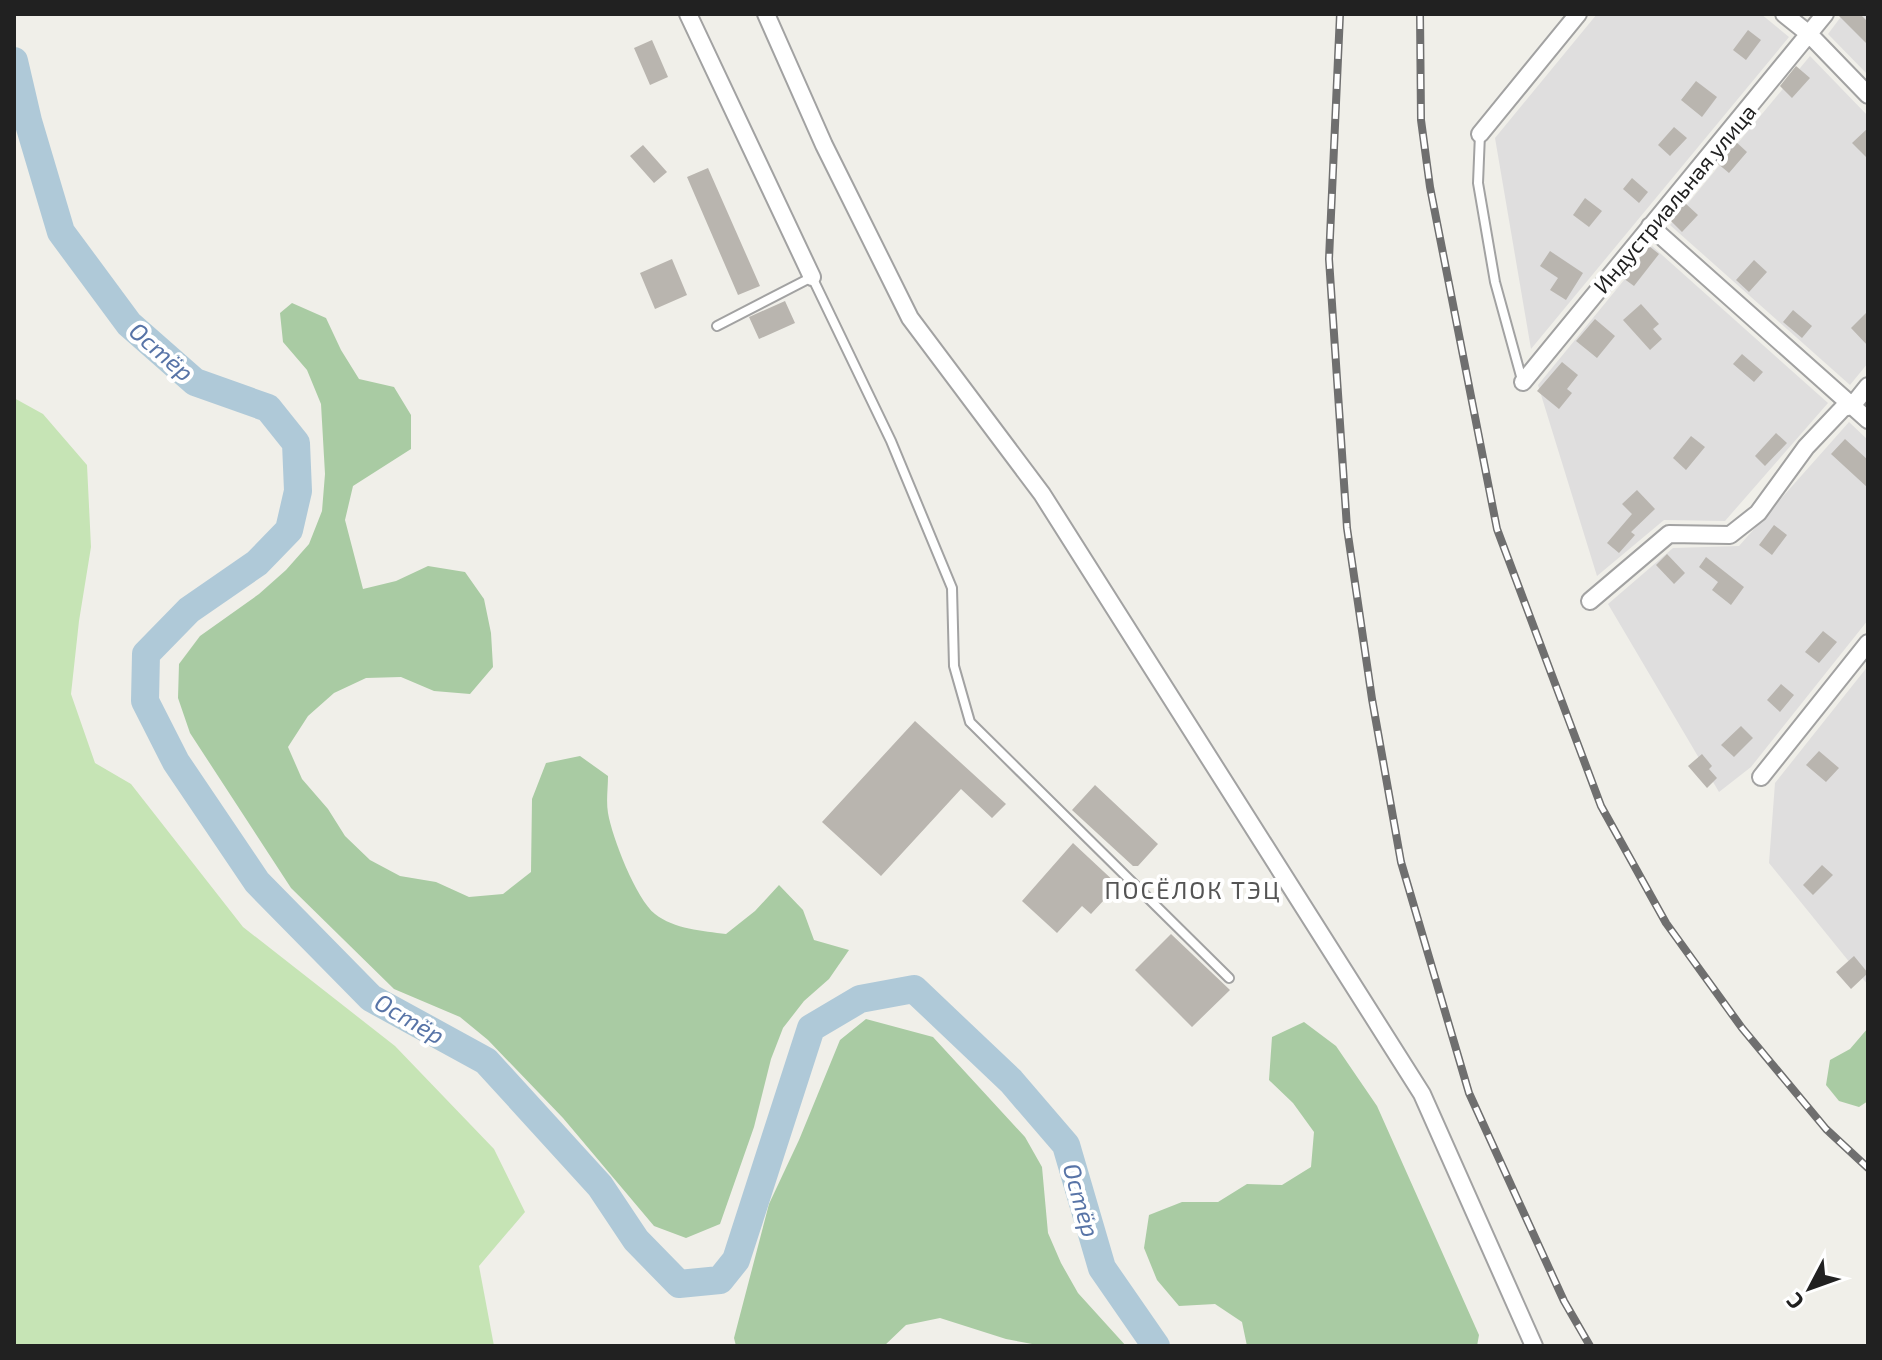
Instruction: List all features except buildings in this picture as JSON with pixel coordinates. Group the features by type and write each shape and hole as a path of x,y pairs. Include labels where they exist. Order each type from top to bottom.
{"street":[{"path":"688,14 812,277"},
{"path":"766,14 824,145 910,318 1042,494 1422,1094 1534,1346"},
{"path":"1480,134 1578,14"},
{"path":"1784,14 1809,34 1868,95"},
{"name":"Индустриальная улица","path":"1523,382 1825,14"},
{"path":"1650,226 1868,420"},
{"path":"1590,601 1669,534 1730,535 1758,513 1806,447 1843,408 1852,406 1868,386"},
{"path":"1761,777 1868,643"}],"lane":[{"path":"1480,134 1478,183 1495,282 1523,382"},
{"path":"717,326 812,277 891,441 952,588 954,666 970,722 1229,978"}],"shaded area":[{"path":"1597,14 1761,14 1789,37 1531,349 1495,138"},
{"path":"1843,14 1868,14 1868,75 1828,34"},
{"path":"1810,56 1868,116 1868,363 1850,385 1670,225"},
{"path":"1652,246 1828,403 1725,521 1664,520 1597,576 1538,385"},
{"path":"1849,422 1868,440 1868,620 1751,767 1719,792 1608,604 1673,548 1739,546"},
{"path":"1868,666 1868,985 1769,863 1775,783"}],"green space":[{"path":"292,303 326,318 359,379 394,387 411,415 411,449 353,486 345,520 363,589 396,581 428,566 465,572 484,599 491,633 493,667 470,694 434,691 401,677 366,678 334,693 308,716 288,747 302,779 328,809 345,836 370,860 400,876 436,882 469,897 503,894 531,872 532,799 546,763 580,756 608,776 607,808 614,837 633,882 655,914 680,926 726,934 755,911 779,885 803,910 814,940 849,950 829,979 804,1001 783,1028 771,1059 754,1127 720,1224 686,1238 654,1226 563,1118 488,1040 460,1017 394,989 291,888 190,733 178,698 179,664 200,636 259,594 286,570 309,544 322,511 325,474 321,404 307,370 283,342 280,313"},
{"path":"14,398 43,414 87,465 91,547 71,694 95,763 131,784 243,927 395,1046 494,1149 525,1212 479,1266 494,1346 14,1346"},
{"path":"866,1019 933,1037 1025,1137 1042,1167 1048,1233 1061,1263 1078,1293 1126,1346 1043,1346 1006,1339 940,1318 906,1325 884,1346 736,1346 734,1338 769,1204 840,1040"},
{"path":"1304,1022 1336,1046 1377,1106 1479,1335 1477,1346 1247,1346 1242,1322 1215,1304 1179,1306 1157,1280 1144,1248 1149,1215 1182,1202 1218,1202 1247,1184 1282,1185 1311,1167 1314,1132 1293,1103 1269,1080 1272,1037"},
{"path":"1868,1028 1868,1101 1859,1107 1839,1101 1826,1085 1830,1060 1850,1049"}],"waterway":[{"name":"Остёр","path":"14,61 28,121 61,232 129,324 195,382 268,408 296,443 298,491 289,530 257,563 189,610 146,654 145,701 176,762 257,882 371,998 486,1061 600,1186 636,1240 679,1284 720,1280 736,1260 811,1028 860,999 914,989 1011,1081 1066,1145 1102,1268 1156,1346"}],"railway":[{"path":"1340,14 1329,259 1347,528 1372,699 1401,862 1469,1093 1564,1301 1590,1346"},
{"path":"1420,14 1421,120 1430,187 1497,529 1601,806 1666,923 1742,1028 1826,1129 1868,1168"}],"district":[{"name":"ПОСЁЛОК ТЭЦ","path":"1193,889"}]}
